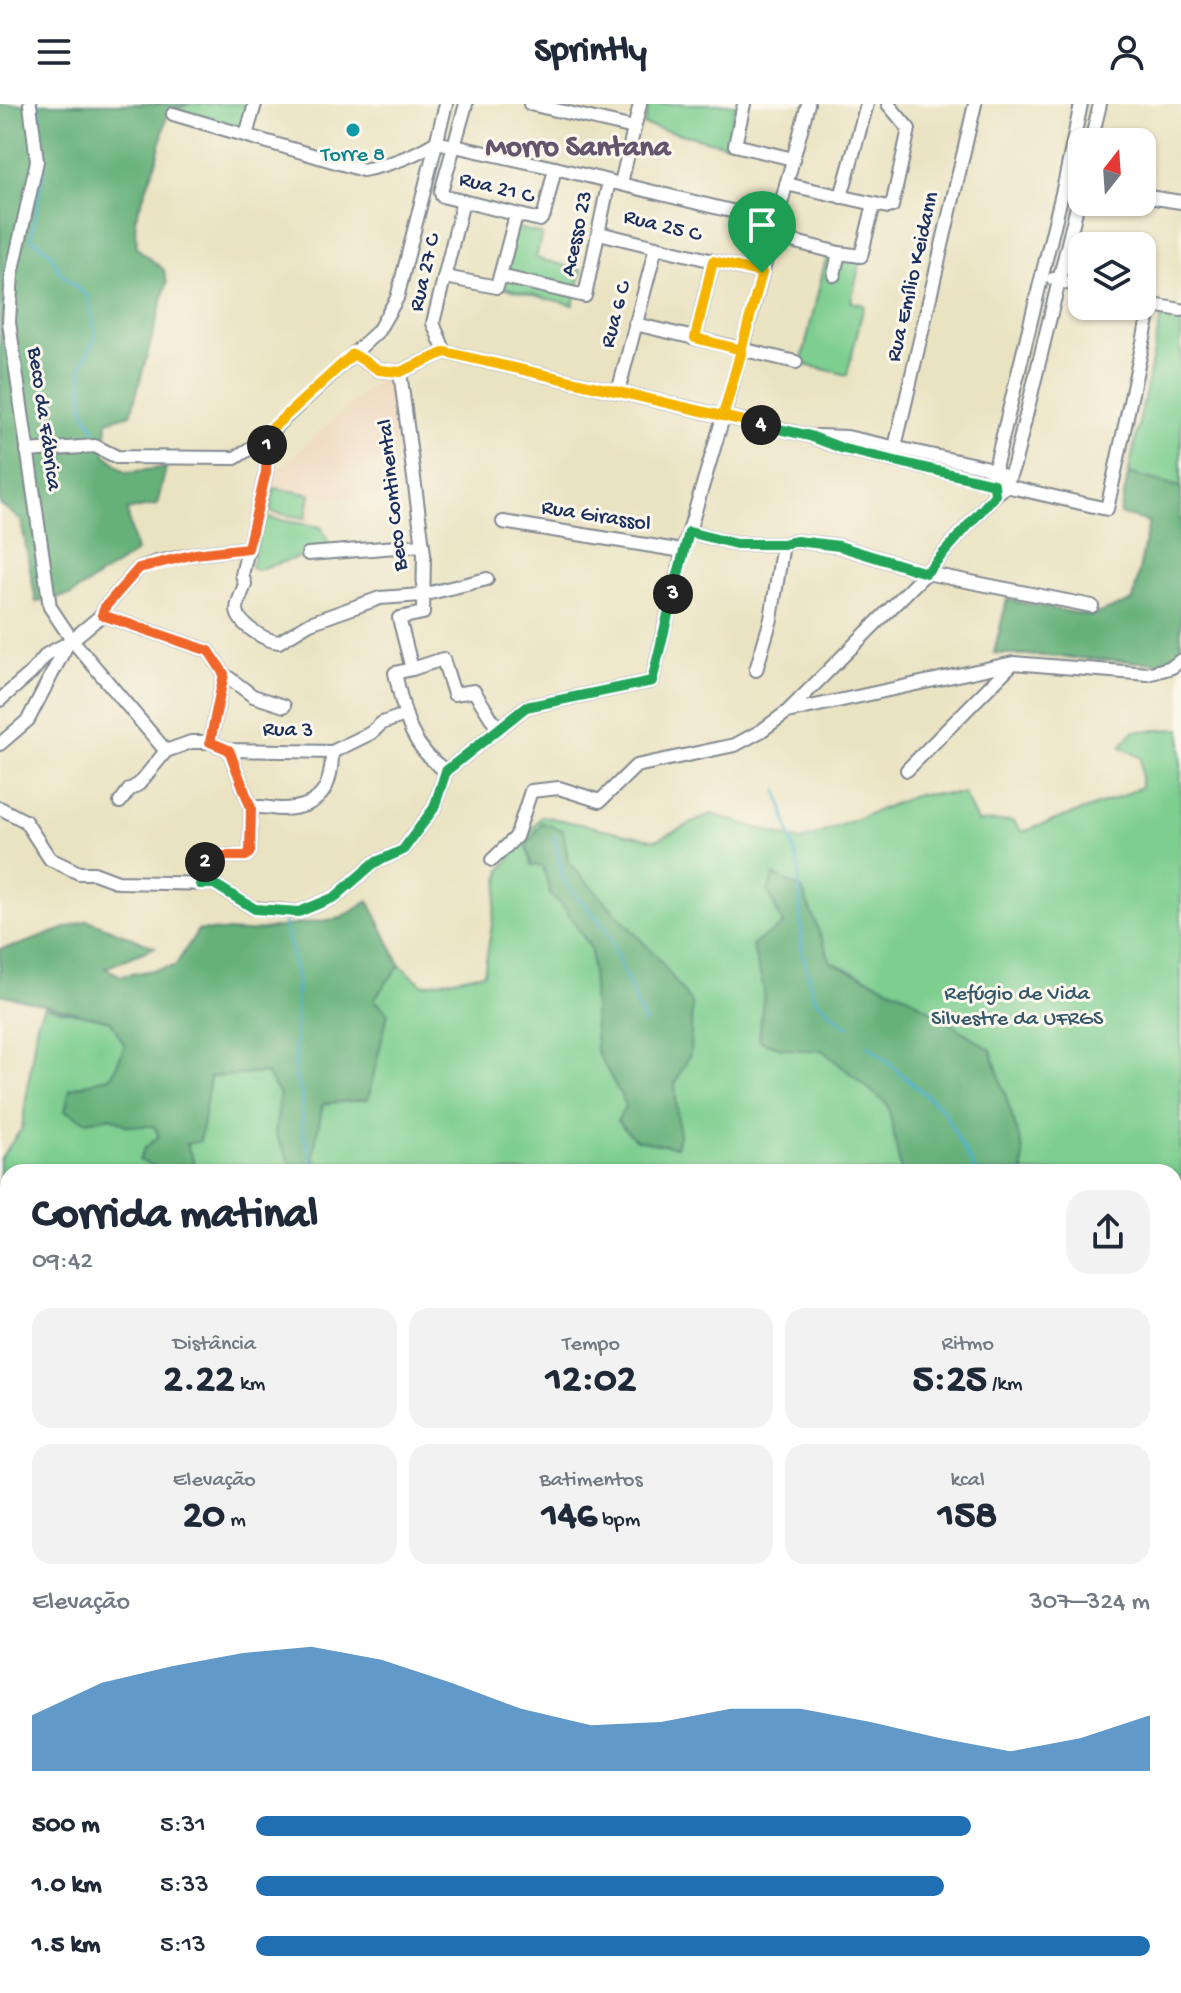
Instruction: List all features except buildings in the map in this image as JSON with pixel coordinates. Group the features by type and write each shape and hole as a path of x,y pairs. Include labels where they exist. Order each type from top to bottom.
{"street":[{"name":"Beco da Fábrica","path":"30,104 37,161 12,274 9,322 50,607 70,641"},
{"path":"246,135 255,104"},
{"path":"27,451 95,446 117,457 235,458 257,444 378,331 397,298 446,104"},
{"path":"455,146 466,104"},
{"path":"530,104 583,109 634,128"},
{"path":"615,182 640,104"},
{"path":"744,104 735,145 793,159"},
{"path":"0,808 25,821 50,859 79,873 94,873 118,882 214,884 255,909 299,912 335,897 374,863 403,850 434,808 446,771 526,707 652,681 683,551 742,350 808,104"},
{"path":"841,197 867,104"},
{"name":"Rua Emílio Keidann","path":"893,454 975,104"},
{"path":"1002,484 1017,379 1081,104"},
{"path":"1094,128 1100,104"},
{"path":"786,184 888,207 893,204 909,130 890,107"},
{"path":"173,114 363,170 421,152 436,142 776,222"},
{"name":"Rua 21 C","path":"455,146 441,195 516,215 542,219 555,168"},
{"name":"Acesso 23","path":"500,276 585,296 599,233 615,182"},
{"path":"1156,198 1181,202"},
{"name":"Rua 27 C","path":"445,352 433,323 463,201"},
{"path":"772,236 861,256 874,204"},
{"path":"445,277 495,288 516,215"},
{"path":"492,860 516,837 531,791 559,788 600,801 636,766 735,745 761,731 787,712 926,573 1002,484 1035,382 1074,216"},
{"name":"Rua 25 C","path":"599,233 762,273"},
{"name":"Rua 6 C","path":"618,392 656,247"},
{"path":"834,275 839,253"},
{"path":"695,338 713,261"},
{"path":"1042,277 1068,283"},
{"path":"1156,306 1181,310"},
{"path":"353,354 379,370 400,372 445,352 810,436 844,449 893,454 1107,509 1144,320"},
{"path":"635,324 796,362"},
{"name":"Beco Continental","path":"400,372 422,545 423,613 399,618 412,669"},
{"path":"1017,379 1035,382"},
{"path":"267,433 266,472 242,575 245,584 237,608 243,622 266,639 273,642 286,639 310,623 380,598 422,595 487,579"},
{"name":"Rua Girassol","path":"503,522 683,551"},
{"path":"689,532 736,544 797,541 839,546 926,573 1092,606"},
{"path":"756,670 771,619 783,544"},
{"path":"308,554 422,545"},
{"path":"0,700 47,654 70,641 102,615 105,607 139,568 182,557 248,548"},
{"path":"102,615 209,651 224,674 253,696 284,706"},
{"path":"0,744 28,720 70,641"},
{"path":"70,641 166,751"},
{"path":"446,771 427,758 407,723 395,673 443,659 454,694 474,691 498,729"},
{"path":"787,712 1013,663 1148,674 1172,667 1181,660"},
{"path":"907,770 1013,663"},
{"path":"120,802 166,751 191,742 210,742 224,674"},
{"name":"Rua 3","path":"210,742 229,750 332,752 371,733 382,723 405,715"},
{"path":"200,884 207,856 249,854 251,808 229,750"},
{"path":"251,808 280,809 303,806 313,801 326,788 332,775 332,752"}],"shaded area":[{"path":"380,378 395,380 409,494 316,499 312,522 261,514 269,478"}],"green space":[{"path":"0,104 191,104 173,109 166,119 156,163 135,219 137,248 164,270 167,283 131,414 107,421 105,454 126,472 166,468 157,505 127,510 136,552 71,595 36,602 21,520 0,504"},
{"path":"191,104 252,104 243,132 173,109"},
{"path":"649,104 736,104 726,145 644,125"},
{"path":"509,226 542,234 536,258 582,270 573,305 494,285"},
{"path":"827,254 860,262 851,302 864,305 847,375 801,364"},
{"path":"1161,318 1181,321 1181,652 1160,663 994,653 1007,600 1091,616 1133,601 1149,522 1120,514"},
{"path":"1129,473 1181,487 1181,652 1160,663 994,653 1007,600 1091,616 1133,601 1149,522 1120,514"},
{"path":"274,488 310,494 306,518 270,512"},
{"path":"263,517 321,527 334,554 300,557 256,570 251,568"},
{"name":"Refúgio de Vida Silvestre da UFRGS","path":"1181,729 1181,1164 0,1164 0,1159 22,1128 37,1022 44,1007 111,1021 125,1046 112,1076 70,1089 85,1121 112,1117 128,1126 154,1126 159,1136 145,1148 202,1123 210,1077 267,1073 373,999 400,965 423,985 484,973 501,870 542,816 656,840 711,814 801,841 919,794 964,794 977,822 1013,821 1022,832 1141,787 1141,758 1120,746 1134,731"},
{"path":"542,823 563,830 569,863 658,958 692,1004 690,1054 675,1084 679,1136 676,1147 636,1140 617,1121 626,1105 596,1050 591,949 565,909 551,896 543,867 531,865 527,845"},
{"path":"774,875 802,889 831,962 908,996 991,1050 1023,1150 1023,1164 899,1164 888,1105 822,1050 790,1049 759,1040 764,989 752,945 783,925 768,891"},
{"path":"369,901 400,965 374,999 388,1013 368,1099 323,1104 313,1155 317,1164 291,1164 275,1133 280,1095 266,1073 210,1077 200,1141 186,1144 193,1164 148,1164 139,1160 145,1148 159,1136 154,1126 128,1126 112,1117 85,1121 65,1111 70,1089 112,1076 125,1046 111,1021 0,994 0,949 88,920 155,947 105,968 121,976 175,966 198,930 247,932 341,918"}],"waterway":[{"path":"39,104 45,162 31,238 50,252 60,273 88,297 96,335 81,367 84,411 95,430"},
{"path":"778,791 799,868 802,951 814,998 848,1027"},
{"path":"554,836 564,882 605,927 645,1024"},
{"path":"284,919 297,979 295,1075 301,1091 303,1132 312,1164"},
{"path":"868,1045 943,1110 972,1164"}],"place":[{"name":"Torre 8","path":"353,130"}],"district":[{"name":"Morro Santana","path":"578,149"}],"route":[{"path":"762,273 713,261 695,338 742,350 725,411 723,416 810,436 844,449 994,484 995,495 926,573 839,546 797,541 736,544 689,532 652,681 526,707 446,771 434,808 403,850 374,863 335,897 299,912 255,909 214,884 200,884 207,856 249,854 251,808 229,750 210,742 224,674 209,651 102,615 105,607 139,568 195,554 248,548 266,472 267,433 288,417 353,354 379,370 400,372 445,352 723,416 742,350 762,273"}]}
